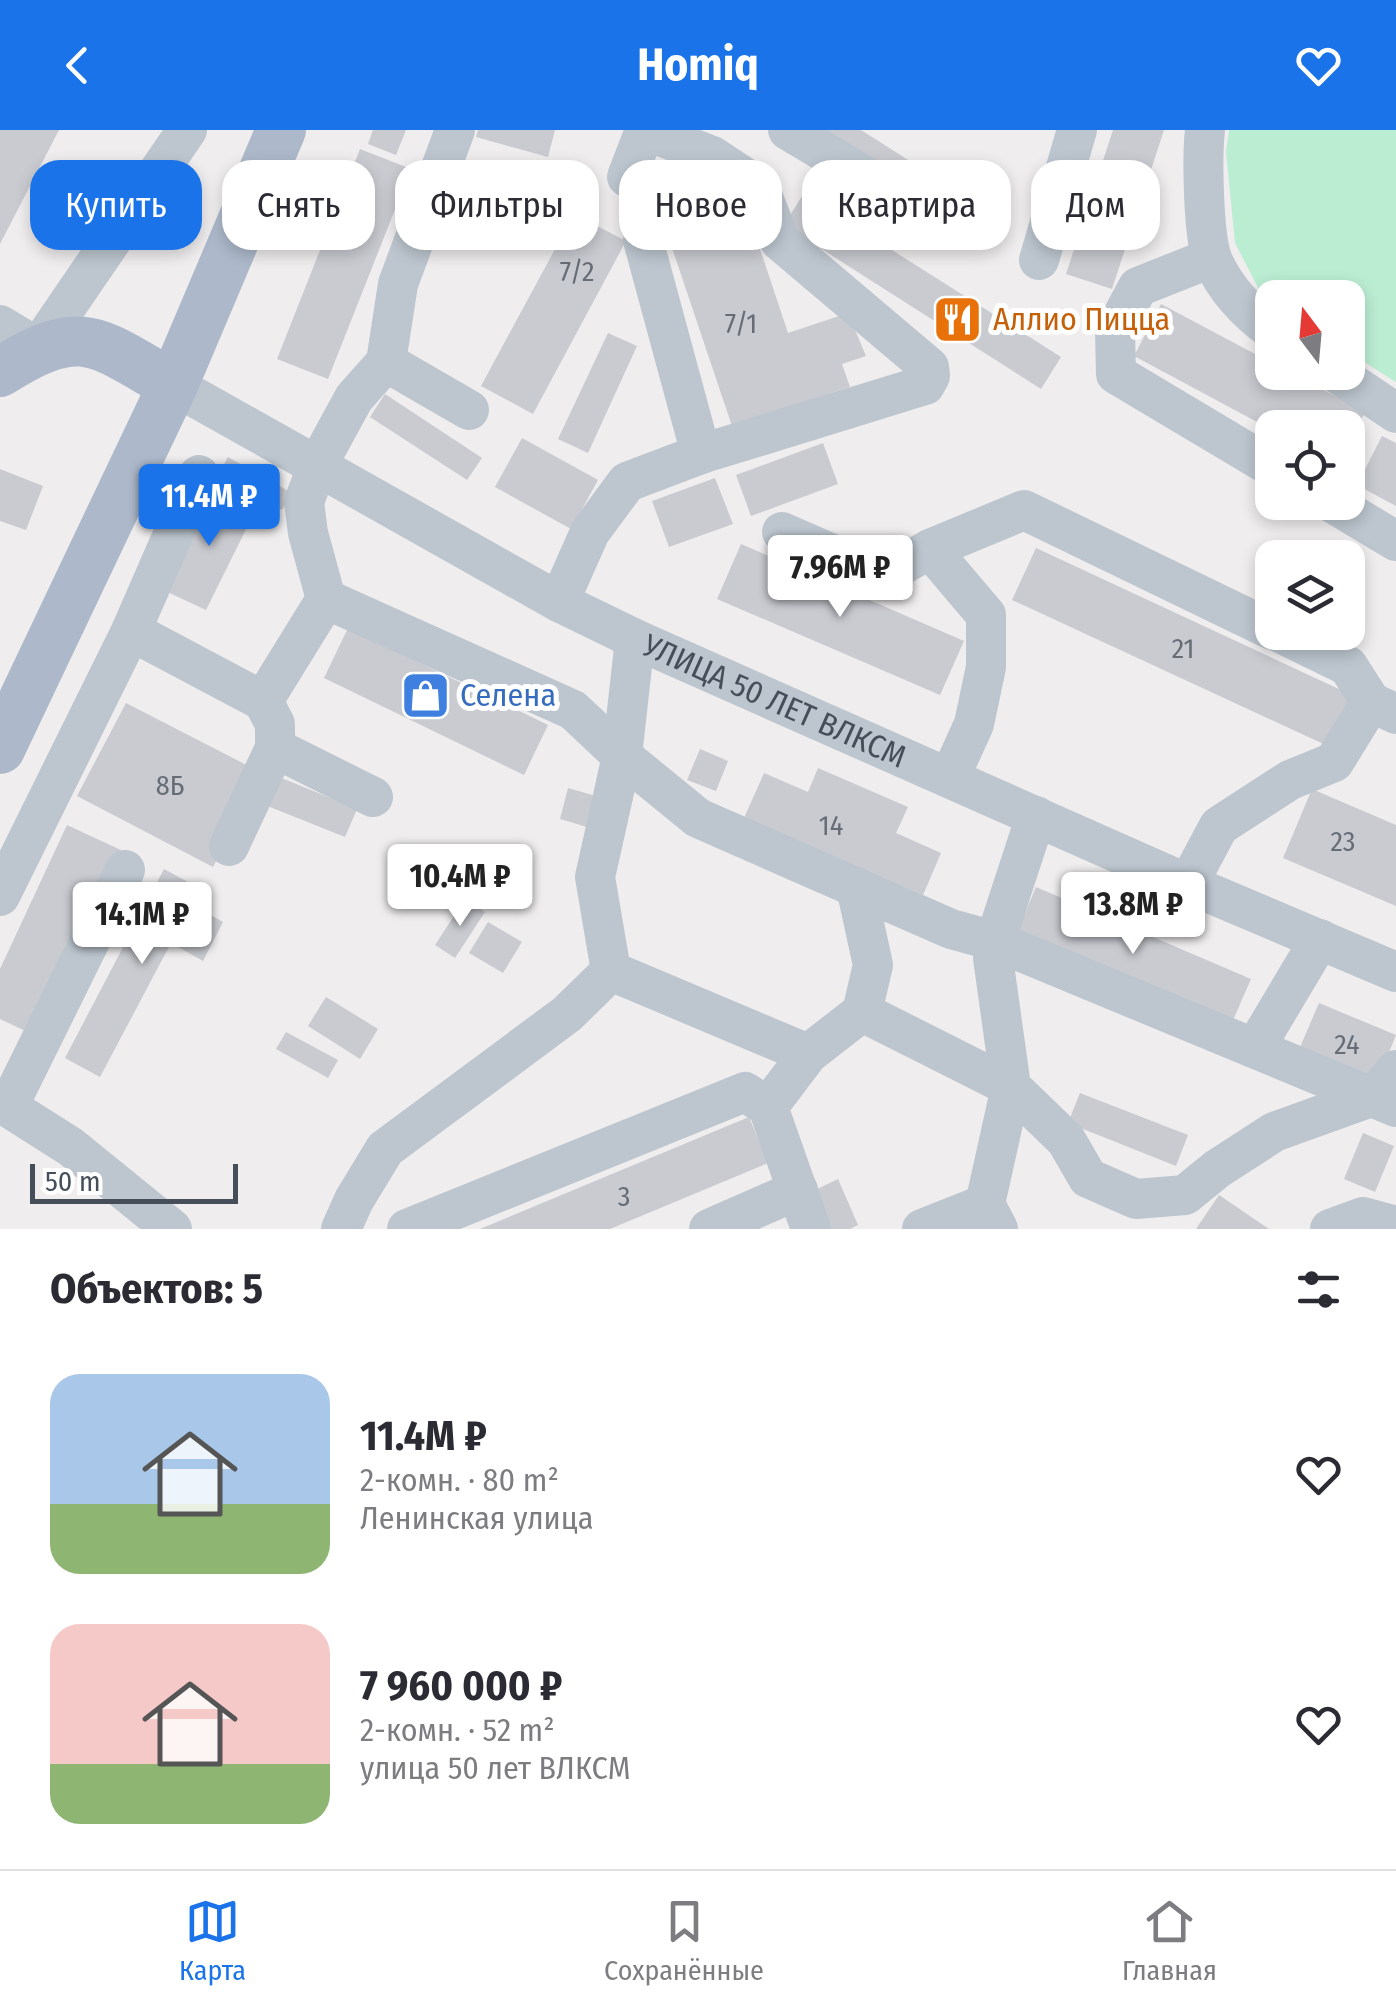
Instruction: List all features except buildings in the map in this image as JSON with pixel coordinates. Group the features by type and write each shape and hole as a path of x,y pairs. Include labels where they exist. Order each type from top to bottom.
{"main road":[{"path":"0,749 173,385 277,131"},
{"path":"13,348 72,340 101,344 173,385"}],"street":[{"path":"13,348 187,130"},
{"path":"263,701 326,598 308,533 304,502 318,464 354,398 386,362 398,284 455,130"},
{"path":"633,160 644,130 718,160"},
{"path":"788,130 838,160"},
{"path":"1039,260 1077,130"},
{"path":"1206,130 1202,160 1211,258 1244,311 1255,318"},
{"path":"559,602 590,532 626,482 701,454 925,384 930,376 929,367 782,243"},
{"path":"645,250 701,454"},
{"path":"1211,258 1138,286 1116,330 1116,374 1255,458"},
{"path":"386,362 469,410"},
{"name":"УЛИЦА 50 ЛЕТ ВЛКСМ","path":"173,385 559,602 636,639 1396,972"},
{"path":"1362,390 1396,412"},
{"path":"0,896 130,630 199,474"},
{"path":"782,532 884,576 930,549 1024,510 1255,621"},
{"path":"1361,520 1396,541"},
{"path":"930,549 986,614 986,668 974,724 950,777"},
{"path":"326,598 573,710 698,818 952,929 995,941 1254,1048 1389,1091"},
{"path":"130,630 263,701 275,724 275,748 229,846"},
{"path":"611,971 594,877 622,756 636,639"},
{"path":"1188,884 1219,826 1290,780 1334,762 1384,708 1348,666 1315,650"},
{"path":"275,748 373,797"},
{"path":"922,1229 991,1216 1010,1088 993,958 995,941 1036,816"},
{"path":"125,870 4,1104 72,1148 159,1225"},
{"path":"768,1107 808,1054 862,1012 873,965 856,887"},
{"path":"1254,1048 1320,940"},
{"path":"611,971 808,1054"},
{"path":"341,1229 385,1149 567,1014 611,971"},
{"path":"862,1012 1010,1088 1066,1140 1088,1178 1136,1198 1187,1212 1217,1168 1274,1132 1389,1091"},
{"path":"407,1229 745,1092 768,1107 811,1229"},
{"path":"709,1229 798,1190"},
{"path":"1330,1229 1362,1217 1396,1226"}],"green space":[{"path":"1229,130 1396,130 1396,382 1365,363 1365,280 1255,282 1235,243 1226,152"}],"place":[{"name":"Аллио Пицца","path":"958,319"},
{"name":"Селена","path":"425,695"}]}
